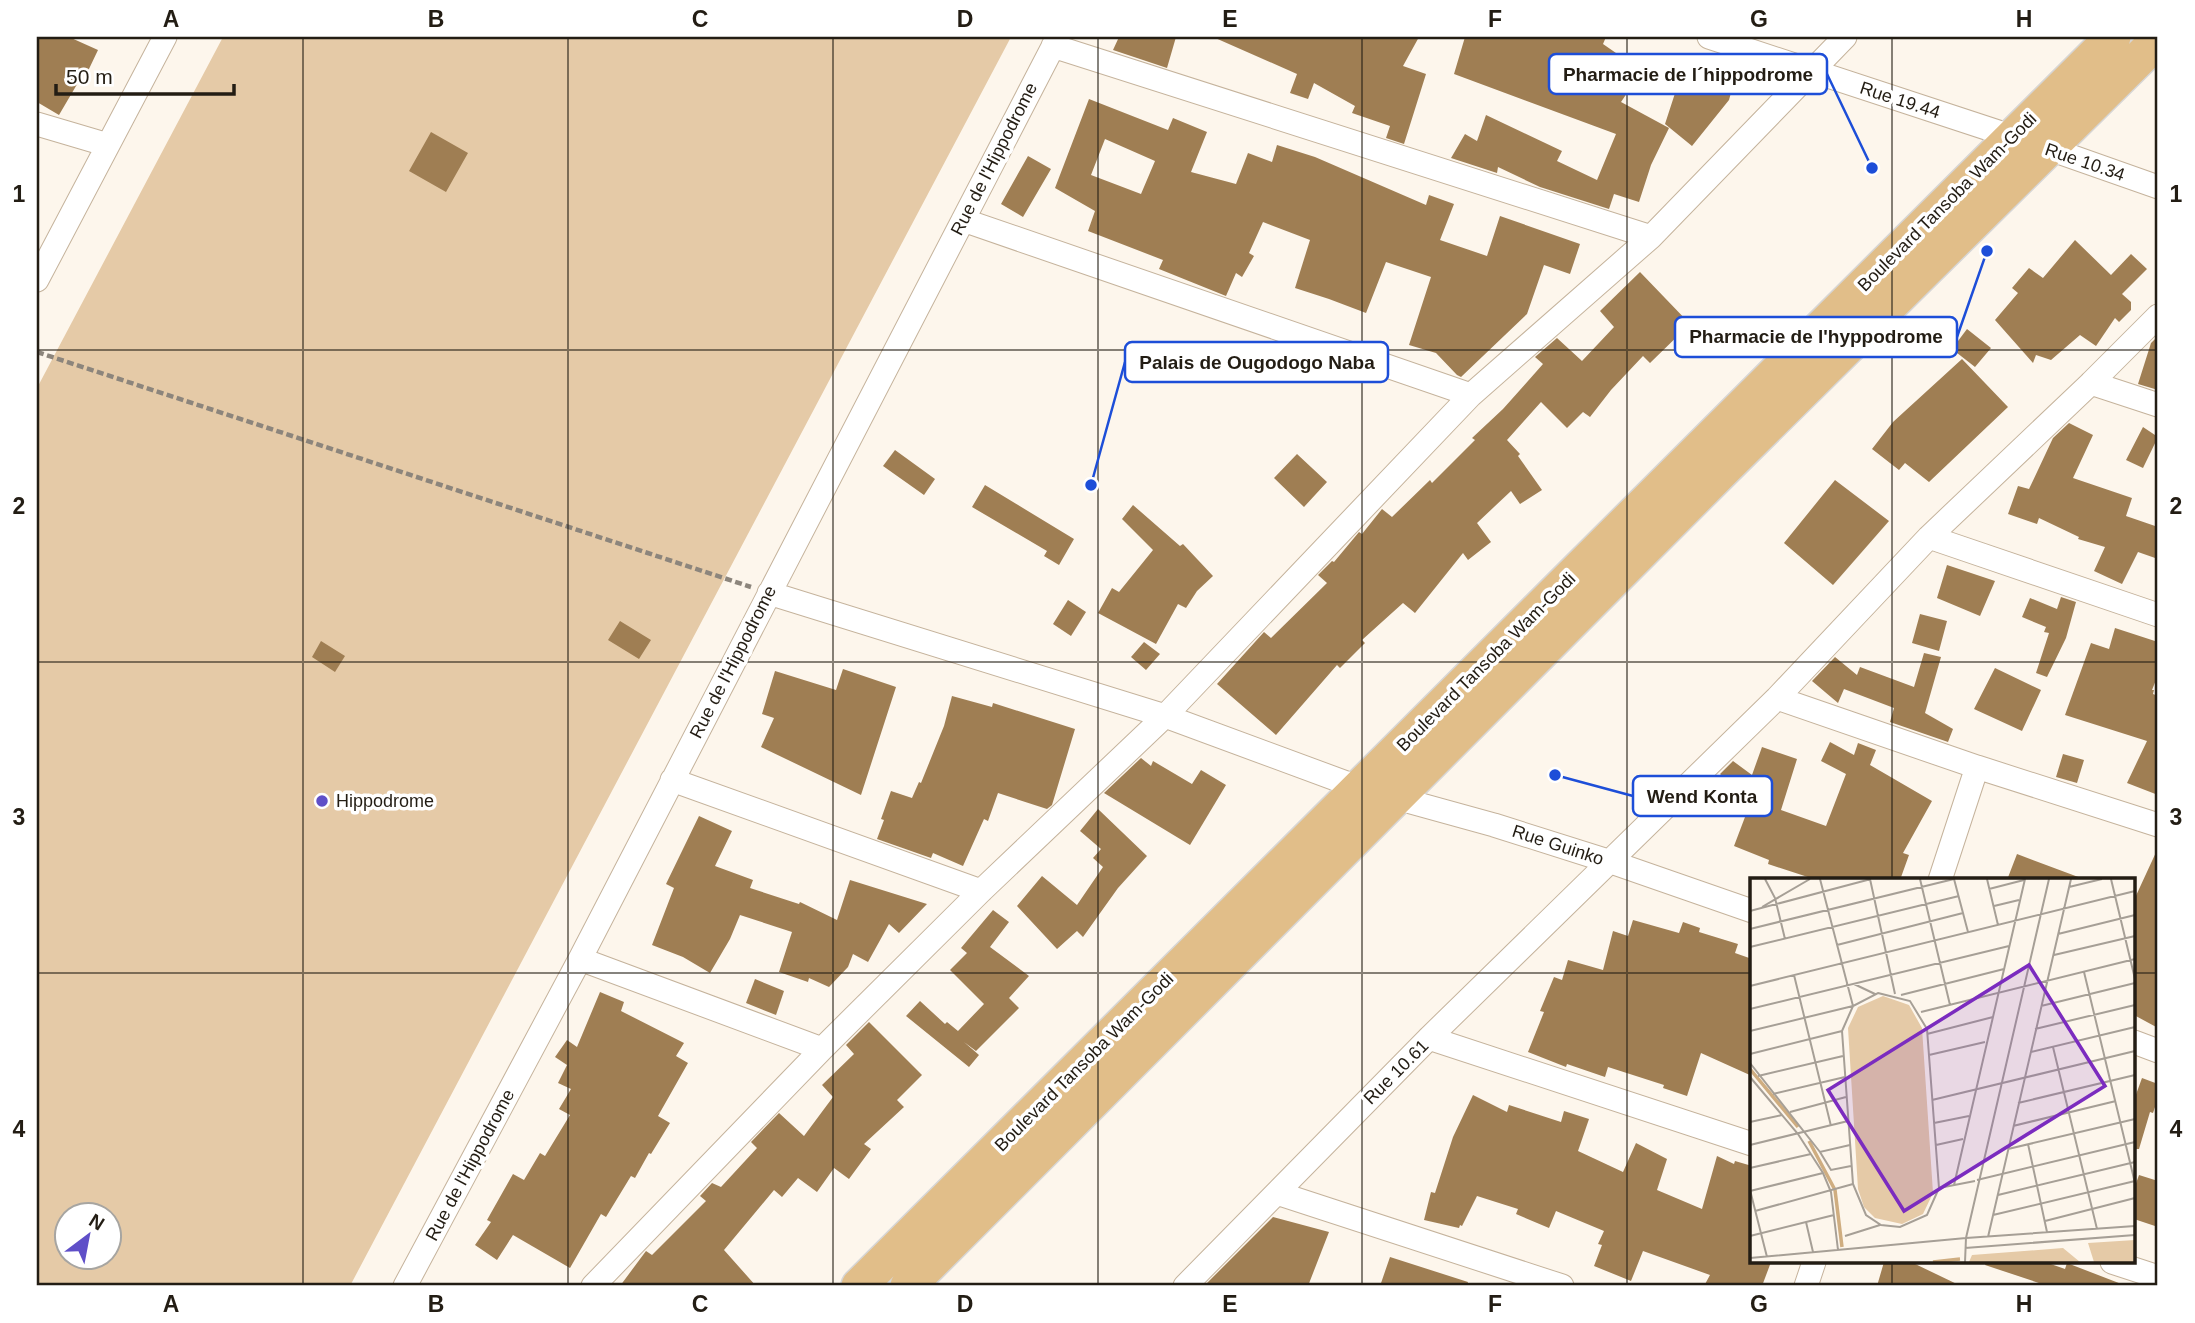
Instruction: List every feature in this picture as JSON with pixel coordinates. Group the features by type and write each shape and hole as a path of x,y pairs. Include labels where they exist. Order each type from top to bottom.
{"main road":[{"name":"Boulevard Tansoba Wam-Godi","path":"859,1286 2113,37"},
{"name":"Boulevard Tansoba Wam-Godi","path":"908,1286 1722,471 2158,40"}],"street":[{"path":"37,280 165,37"},
{"name":"Rue 19.44","path":"1709,37 2012,136"},
{"path":"593,1286 822,1049 981,891 1165,716 1471,395 1651,237 1845,37"},
{"path":"1056,42 1651,237"},
{"name":"Rue de l'Hippodrome","path":"405,1286 580,959 1056,42"},
{"path":"37,124 108,145"},
{"name":"Rue 10.34","path":"2012,136 2158,187"},
{"path":"963,220 1471,395"},
{"name":"Rue 10.61","path":"1185,1286 1429,1038 1777,698 1928,537 2158,316"},
{"path":"2091,383 2158,405"},
{"path":"1928,537 2158,615"},
{"name":"Rue Guinko","path":"769,593 1165,716 1360,788 1494,825 1750,910"},
{"path":"1777,698 1977,767 2158,825"},
{"path":"1941,878 1977,767"},
{"path":"672,780 981,891"},
{"path":"580,959 822,1049"},
{"path":"1429,1038 1750,1143"},
{"path":"2136,1043 2158,1051"},
{"path":"1277,1193 1562,1286"},
{"path":"1806,1286 1813,1264"},
{"path":"2118,1264 2158,1277"}],"path":[{"path":"37,352 769,593"}],"shaded area":[{"name":"Hippodrome","path":"223,37 1011,37 350,1286 37,1286 37,388"}],"building":[{"path":"37,37 69,37 98,50 88,71 86,69 59,115 37,102"},
{"path":"1119,37 1176,37 1167,68 1113,50"},
{"path":"1213,37 1419,37 1403,66 1426,74 1404,144 1386,138 1390,126 1352,113 1355,106 1314,83 1308,99 1290,93 1297,74"},
{"path":"1465,37 1606,37 1603,44 1642,71 1621,102 1669,128 1651,165 1639,202 1614,194 1609,209 1540,187 1498,167 1497,173 1451,158 1465,134 1477,141 1486,115 1562,151 1557,161 1597,180 1616,134 1454,74"},
{"path":"1669,57 1693,65 1704,74 1720,79 1732,89 1729,100 1692,146 1665,124 1678,84 1662,78"},
{"path":"1089,99 1168,130 1173,118 1207,132 1191,172 1236,184 1248,153 1272,162 1277,145 1315,157 1426,205 1429,195 1454,204 1440,240 1487,256 1500,216 1580,244 1570,274 1544,265 1527,314 1461,377 1436,353 1409,345 1431,277 1386,262 1366,313 1295,288 1310,240 1263,222 1249,253 1254,256 1242,277 1236,273 1226,296 1159,269 1163,260 1088,231 1095,211 1055,188","holes":["1105,139 1155,161 1141,194 1091,175"]},
{"path":"431,132 468,153 446,192 409,171"},
{"path":"1028,156 1051,169 1023,217 1001,204"},
{"path":"2075,240 2111,275 2131,254 2147,269 2122,294 2131,302 2131,310 2119,322 2115,318 2096,346 2080,335 2051,360 2036,355 2033,363 1995,320 2018,293 2012,288 2029,268 2043,278"},
{"path":"1640,272 1690,324 1650,363 1643,356 1590,417 1583,412 1567,428 1541,402 1507,440 1520,454 1518,456 1542,490 1520,504 1511,491 1477,523 1491,542 1468,560 1463,553 1415,613 1403,603 1362,640 1365,643 1340,668 1337,665 1276,735 1217,684 1264,632 1271,638 1327,583 1318,575 1334,562 1359,532 1362,534 1382,509 1392,517 1430,480 1432,483 1475,440 1472,438 1503,409 1543,364 1535,357 1557,338 1582,361 1614,327 1600,311"},
{"path":"1967,329 1991,348 1975,367 1952,349"},
{"path":"2158,336 2158,390 2138,384 2151,343"},
{"path":"1962,359 2008,407 1929,482 1905,463 1899,470 1872,449 1893,422"},
{"path":"2069,423 2093,435 2073,478 2132,498 2126,516 2158,527 2158,559 2138,552 2122,584 2094,571 2105,547 2078,539 2079,537 2039,518 2037,524 2008,514 2018,486 2029,489 2053,438"},
{"path":"2143,427 2158,437 2143,468 2126,460"},
{"path":"895,450 935,479 924,495 883,466"},
{"path":"1297,454 1327,482 1304,507 1274,478"},
{"path":"1835,480 1889,521 1833,585 1784,543"},
{"path":"985,485 1074,539 1059,565 1044,556 1047,551 972,507"},
{"path":"1133,505 1180,546 1183,544 1213,576 1197,591 1186,608 1178,604 1156,644 1098,613 1112,588 1119,592 1153,550 1122,519"},
{"path":"1947,565 1995,581 1980,616 1937,598"},
{"path":"2061,597 2076,602 2066,638 2047,677 2036,673 2049,633 2044,632 2046,627 2022,617 2030,598 2057,609"},
{"path":"1068,600 1086,612 1071,636 1053,624"},
{"path":"1920,614 1947,621 1939,651 1912,643"},
{"path":"620,621 651,640 639,659 608,640"},
{"path":"2115,628 2158,642 2158,675 2152,690 2153,694 2158,696 2158,795 2127,783 2147,741 2065,715 2091,643 2109,649"},
{"path":"321,641 345,656 335,672 312,657"},
{"path":"1144,642 1160,654 1146,670 1131,657"},
{"path":"1924,653 1941,657 1925,713 1953,729 1948,742 1890,722 1894,708 1844,689 1838,703 1812,681 1835,657 1857,675 1860,667 1914,687"},
{"path":"1995,668 2041,690 2022,731 1974,709"},
{"path":"843,669 896,687 861,795 761,747 774,718 762,714 775,671 836,690"},
{"path":"952,696 992,707 993,703 1075,729 1052,805 1047,809 998,793 988,821 984,819 963,866 933,853 931,858 877,839 891,791 912,798 919,782 921,783 944,726"},
{"path":"1830,742 1854,755 1858,743 1876,750 1870,765 1932,801 1903,853 1909,855 1901,878 1811,878 1768,864 1769,860 1734,846 1745,817 1739,815 1743,803 1718,782 1723,777 1720,774 1733,761 1752,775 1762,747 1797,759 1781,810 1826,826 1846,774 1821,761"},
{"path":"2063,754 2084,760 2077,783 2056,777"},
{"path":"1141,758 1151,766 1153,761 1192,784 1201,770 1226,785 1190,845 1104,793"},
{"path":"1098,809 1147,856 1118,888 1083,937 1077,931 1057,949 1017,906 1042,876 1077,905 1103,867 1093,858 1101,849 1080,831"},
{"path":"699,816 732,831 715,866 753,880 750,888 799,904 800,902 837,920 850,880 927,904 899,933 889,924 868,962 853,954 848,967 829,987 809,978 808,982 779,972 792,932 740,915 730,939 710,973 683,957 652,945 674,888 666,884"},
{"path":"2158,848 2158,1028 2136,1016 2136,896"},
{"path":"2017,854 2081,878 2008,878"},
{"path":"993,910 1009,922 990,947 1029,976 1009,998 1019,1008 976,1051 964,1042 979,1055 969,1067 906,1016 920,1001 945,1024 947,1022 958,1031 984,1004 950,970 967,953 961,948"},
{"path":"1633,920 1679,933 1683,922 1700,928 1699,932 1738,944 1735,953 1750,958 1750,1075 1701,1053 1687,1096 1663,1088 1664,1085 1608,1067 1605,1077 1567,1064 1566,1067 1528,1052 1554,977 1562,980 1568,960 1603,970 1613,931 1628,936"},
{"path":"755,979 784,991 776,1015 746,1003"},
{"path":"600,992 624,1002 621,1011 684,1043 676,1056 688,1063 658,1116 670,1123 635,1178 631,1176 606,1217 601,1214 570,1268 513,1235 497,1260 475,1245 491,1222 487,1220 513,1174 524,1180 540,1153 545,1156 570,1115 559,1109 571,1089 558,1083 567,1065 555,1057 567,1040 577,1047"},
{"path":"869,1022 922,1075 897,1100 904,1107 864,1144 871,1149 849,1179 834,1168 817,1192 798,1178 782,1197 774,1190 724,1250 756,1286 620,1286 646,1251 652,1255 706,1201 700,1196 712,1183 721,1187 757,1148 751,1142 779,1113 804,1136 833,1097 822,1085 854,1054 846,1045"},
{"path":"2142,1078 2158,1084 2158,1098 2153,1113 2150,1112 2139,1149 2136,1149 2136,1094"},
{"path":"1473,1095 1507,1112 1509,1105 1561,1122 1564,1111 1589,1119 1578,1151 1623,1172 1636,1143 1667,1159 1657,1190 1702,1209 1717,1156 1734,1164 1735,1161 1750,1165 1750,1264 1770,1264 1762,1286 1704,1286 1710,1275 1643,1251 1631,1281 1594,1266 1602,1245 1598,1244 1604,1231 1556,1211 1549,1228 1516,1214 1518,1209 1477,1196 1459,1228 1424,1220 1431,1192 1435,1193 1453,1137"},
{"path":"2139,1175 2158,1181 2158,1227 2136,1220 2136,1183"},
{"path":"1273,1217 1329,1232 1308,1286 1204,1286"},
{"path":"1390,1257 1468,1282 1467,1286 1380,1286"},
{"path":"1883,1264 1915,1264 1961,1286 1877,1286"},
{"path":"2051,1264 2065,1269 2067,1264 2070,1264 2124,1285 2048,1286 1985,1265"}],"place":[{"name":"Pharmacie de l´hippodrome","path":"1872,168"},
{"name":"Pharmacie de l'hyppodrome","path":"1987,251"},
{"name":"Palais de Ougodogo Naba","path":"1091,485"},
{"name":"Wend Konta","path":"1555,775"},
{"name":"Hippodrome","path":"322,801"}]}
